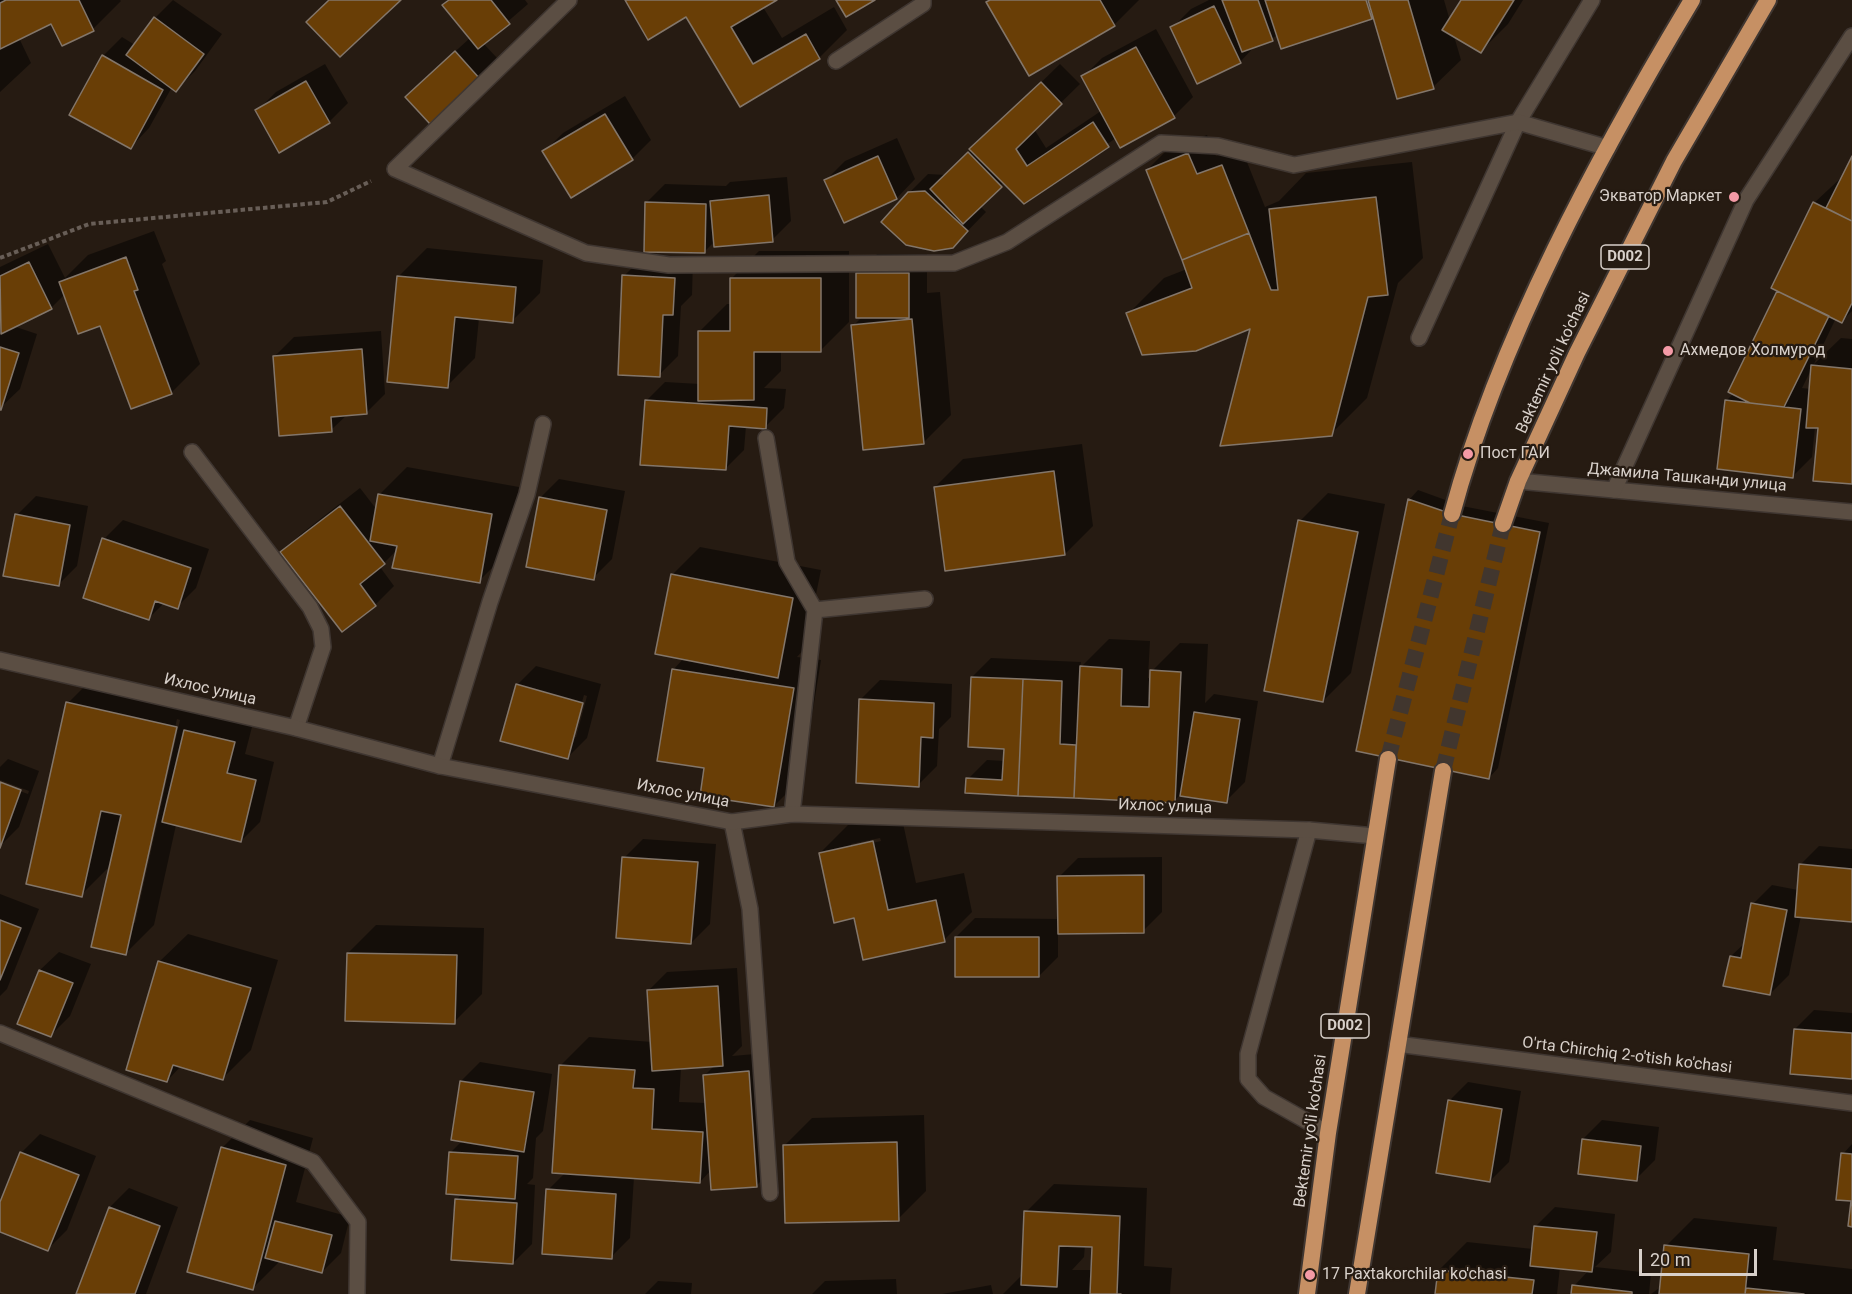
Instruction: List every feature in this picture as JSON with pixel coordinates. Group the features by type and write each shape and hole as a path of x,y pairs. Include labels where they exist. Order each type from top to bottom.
{"highway":[{"path":"1452,514 1468,454 1533,298 1608,148 1692,0"},
{"name":"Bektemir yo'li ko'chasi","path":"1503,524 1518,481 1576,353 1674,161 1768,0"},
{"name":"Bektemir yo'li ko'chasi","path":"1307,1294 1328,1133 1388,759"},
{"path":"1357,1294 1443,771"}],"street":[{"path":"569,0 395,169 586,253 669,265 954,263 1007,242 1161,143 1218,146 1294,165 1518,122 1608,148"},
{"path":"836,61 923,4 923,0"},
{"path":"1419,338 1518,122 1592,0"},
{"path":"1614,490 1746,200 1852,36"},
{"path":"440,766 490,602 527,494 543,424"},
{"path":"766,438 787,562 815,610 792,814"},
{"path":"192,452 310,607 321,629 323,647 296,728"},
{"name":"Джамила Ташканди улица","path":"1518,481 1852,512"},
{"path":"815,610 926,599"},
{"name":"Ихлос улица","path":"0,660 296,728 440,766 732,822 792,814 1308,830 1375,836"},
{"path":"732,822 750,909 770,1193"},
{"path":"1308,830 1248,1054 1248,1079 1264,1098 1328,1133"},
{"path":"0,1033 313,1162 358,1222 357,1294"},
{"name":"O'rta Chirchiq 2-o'tish ko'chasi","path":"1397,1044 1852,1103"}],"path":[{"path":"0,258 89,224 327,202 395,169"}],"building":[{"path":"6,0 79,0 94,31 62,46 51,24 0,49 0,3"},
{"path":"329,0 401,0 340,57 306,22"},
{"path":"449,0 491,0 510,24 478,49 442,5"},
{"path":"625,0 777,0 731,27 753,64 806,34 820,59 740,107 686,17 648,40"},
{"path":"836,0 875,0 846,17"},
{"path":"990,0 1100,0 1115,26 1029,76 986,2"},
{"path":"1222,0 1258,0 1273,41 1242,52"},
{"path":"1265,0 1366,0 1372,19 1281,49"},
{"path":"1368,0 1408,0 1434,89 1397,99"},
{"path":"1461,0 1514,0 1481,53 1442,30"},
{"path":"1214,6 1241,63 1197,84 1170,27"},
{"path":"154,17 204,54 176,92 126,55"},
{"path":"1136,47 1175,118 1120,148 1081,76"},
{"path":"455,51 480,79 430,124 405,97"},
{"path":"102,55 163,90 131,149 69,115"},
{"path":"306,81 330,123 279,153 255,110"},
{"path":"1041,82 1062,104 1016,149 1027,166 1093,122 1109,147 1024,204 969,149"},
{"path":"605,114 633,160 571,198 542,151"},
{"path":"968,152 1002,187 963,224 930,189"},
{"path":"1188,153 1197,174 1222,165 1249,233 1182,260 1146,170"},
{"path":"878,156 897,199 844,223 824,180"},
{"path":"1852,156 1852,221 1826,208"},
{"path":"925,191 968,231 953,248 934,251 906,245 881,222 908,192"},
{"path":"769,195 773,242 714,247 710,201"},
{"path":"1376,197 1388,295 1368,297 1332,436 1220,446 1250,329 1196,351 1142,355 1126,313 1192,288 1182,260 1249,233 1271,290 1278,290 1269,209"},
{"path":"645,202 706,204 705,253 644,252"},
{"path":"1813,202 1852,221 1852,303 1842,323 1771,288"},
{"path":"126,257 138,290 134,291 172,394 131,409 100,326 78,334 59,282"},
{"path":"29,262 52,309 1,334 0,276"},
{"path":"856,273 909,273 909,318 856,318"},
{"path":"622,275 675,278 673,315 663,315 660,377 618,375"},
{"path":"397,276 516,287 513,323 455,317 448,388 387,382"},
{"path":"730,278 821,278 821,352 754,352 754,400 698,401 698,331 730,331"},
{"path":"1777,291 1829,316 1784,407 1750,403 1728,392"},
{"path":"912,319 924,444 863,450 851,325"},
{"path":"0,347 19,353 1,410 0,410"},
{"path":"362,349 367,414 331,417 332,432 279,436 273,356"},
{"path":"1811,365 1852,369 1852,484 1813,481 1818,428 1806,428"},
{"path":"645,400 767,408 766,429 729,426 726,470 640,465"},
{"path":"1725,400 1801,409 1793,478 1717,469"},
{"path":"1054,471 1065,555 945,571 934,487"},
{"path":"378,494 492,514 480,583 392,568 397,546 370,541"},
{"path":"539,497 607,510 594,580 526,567"},
{"path":"1408,499 1452,514 1540,532 1489,779 1356,751"},
{"path":"340,506 385,564 360,584 376,606 342,632 280,552"},
{"path":"15,514 70,525 59,586 3,576"},
{"path":"1298,520 1358,532 1323,702 1264,691"},
{"path":"102,538 191,568 178,609 155,601 149,620 83,598"},
{"path":"671,574 793,598 778,678 655,654"},
{"path":"1080,666 1122,669 1121,706 1149,707 1150,670 1181,672 1175,803 1074,798"},
{"path":"672,669 794,688 774,807 700,796 704,768 657,761"},
{"path":"971,677 1023,679 1018,796 965,793 966,778 1002,780 1004,749 968,747"},
{"path":"1023,679 1062,681 1060,744 1076,745 1074,798 1018,796"},
{"path":"516,684 583,703 568,759 500,741"},
{"path":"859,699 934,703 933,738 921,737 919,787 856,783"},
{"path":"66,702 177,727 126,955 91,947 121,815 101,811 82,897 26,884"},
{"path":"1194,712 1240,719 1227,803 1180,796"},
{"path":"184,730 235,742 227,773 256,780 241,842 162,822"},
{"path":"0,782 21,790 0,848"},
{"path":"873,841 888,910 936,900 945,942 863,960 854,918 834,923 819,853"},
{"path":"622,857 698,862 691,944 616,938"},
{"path":"1799,864 1852,869 1852,922 1795,917"},
{"path":"1144,875 1144,933 1058,934 1057,876"},
{"path":"1751,903 1787,910 1770,995 1723,986 1730,956 1741,958"},
{"path":"0,920 21,928 0,980"},
{"path":"955,937 1039,937 1039,977 955,977"},
{"path":"347,953 457,955 455,1024 345,1021"},
{"path":"158,961 251,988 223,1080 173,1065 167,1082 126,1070"},
{"path":"39,970 73,983 51,1037 17,1024"},
{"path":"718,986 723,1066 652,1071 647,990"},
{"path":"1794,1029 1852,1033 1852,1079 1790,1074"},
{"path":"559,1065 635,1070 633,1088 654,1089 652,1129 703,1132 700,1183 552,1173"},
{"path":"749,1071 757,1187 711,1190 703,1075"},
{"path":"460,1081 534,1092 524,1152 451,1140"},
{"path":"1448,1100 1502,1109 1490,1182 1436,1173"},
{"path":"1582,1139 1641,1146 1637,1181 1578,1174"},
{"path":"897,1142 899,1221 785,1223 783,1145"},
{"path":"221,1147 286,1165 253,1290 187,1272"},
{"path":"20,1152 79,1175 48,1251 0,1232 0,1202"},
{"path":"449,1152 518,1156 515,1199 446,1194"},
{"path":"1841,1153 1852,1154 1852,1227 1848,1226 1851,1201 1836,1200"},
{"path":"546,1189 616,1194 612,1259 542,1254"},
{"path":"455,1199 517,1203 513,1264 451,1260"},
{"path":"109,1207 160,1226 135,1294 76,1294"},
{"path":"1024,1211 1120,1216 1117,1294 1090,1294 1092,1247 1059,1246 1057,1287 1021,1285"},
{"path":"275,1221 332,1235 322,1273 265,1258"},
{"path":"1534,1226 1597,1232 1592,1272 1530,1266"},
{"path":"1664,1245 1749,1254 1745,1294 1659,1294"},
{"path":"1438,1270 1534,1280 1532,1294 1435,1294"},
{"path":"1572,1285 1632,1292 1632,1294 1571,1294"},
{"path":"1746,1288 1804,1294 1745,1294"}],"tunnel":[{"path":"1388,759 1452,514"},
{"path":"1443,771 1503,524"}],"place":[{"name":"Экватор Маркет","path":"1734,197"},
{"name":"Ахмедов Холмурод","path":"1668,351"},
{"name":"Пост ГАИ","path":"1468,454"},
{"name":"17 Paxtakorchilar ko'chasi","path":"1310,1275"}]}
